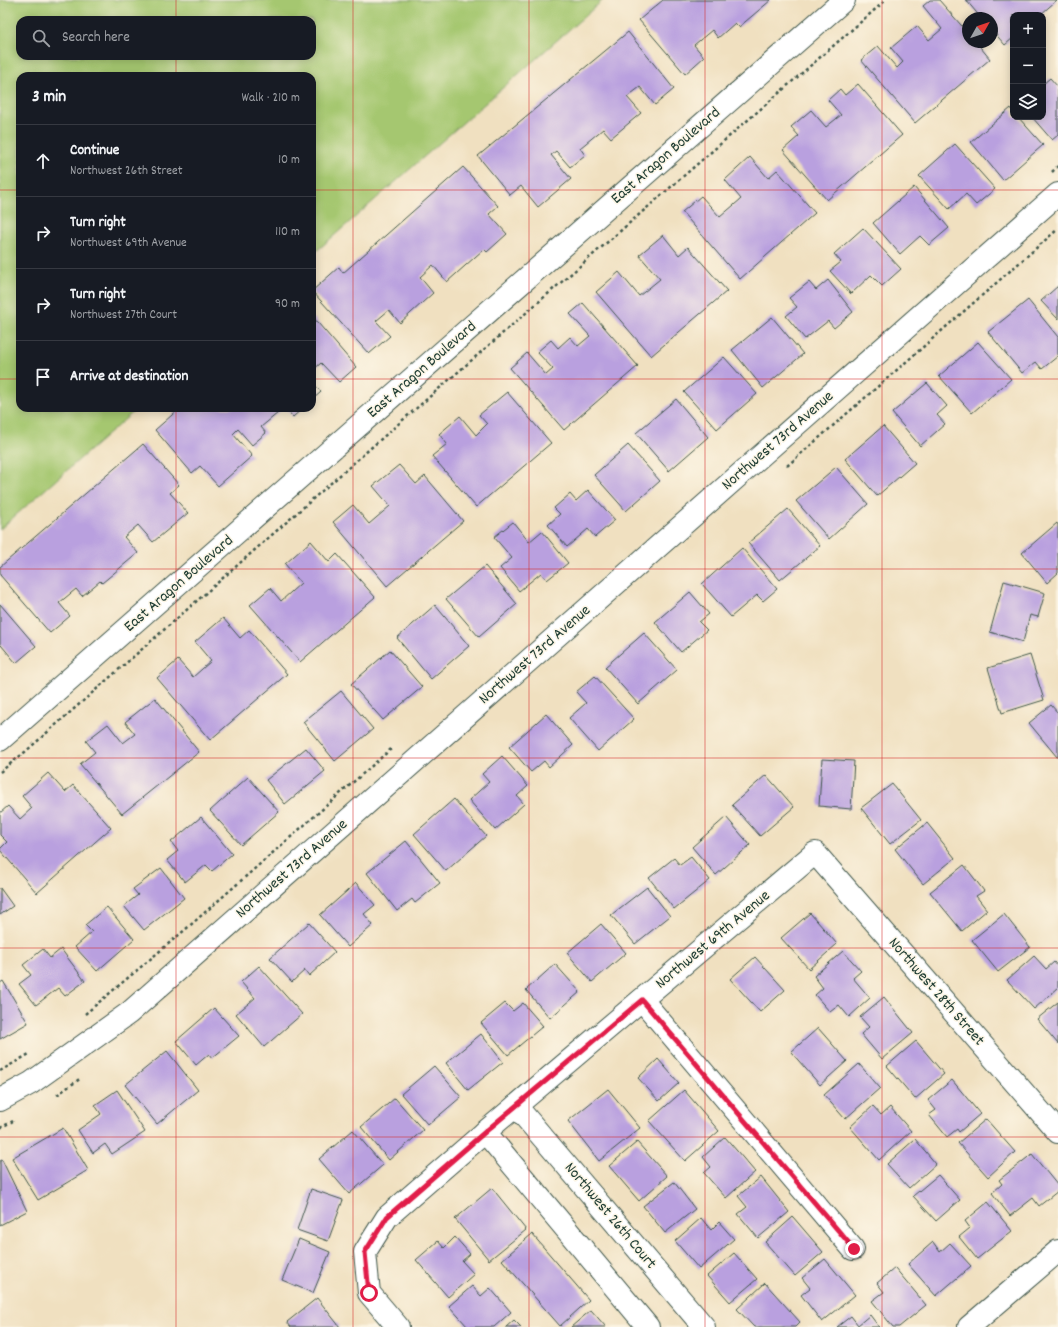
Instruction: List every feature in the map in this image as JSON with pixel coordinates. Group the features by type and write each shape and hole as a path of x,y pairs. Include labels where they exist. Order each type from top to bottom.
{"street":[{"name":"East Aragon Boulevard","path":"0,740 844,0"},
{"name":"Northwest 73rd Avenue","path":"0,1100 31,1083 129,1013 1058,194"},
{"name":"Northwest 69th Avenue","path":"398,1327 369,1293 365,1252 387,1217 485,1132 815,853"},
{"name":"Northwest 28th Street","path":"815,853 1058,1132"},
{"path":"642,1000 854,1249"},
{"name":"Northwest 26th Court","path":"516,1106 704,1327"},
{"path":"485,1132 648,1327"},
{"path":"969,1327 1058,1251"}],"path":[{"path":"0,772 886,0"}],"green space":[{"path":"0,0 603,0 316,251 316,72 16,72 16,412 133,412 0,529"}],"building":[{"path":"663,0 771,0 739,27 735,23 718,38 712,30 694,45 704,57 685,74 639,20"},
{"path":"930,0 939,0 962,26 962,48 981,48 990,59 915,123 861,60 878,46 897,68 903,62 891,48 917,26 929,40 942,29 923,6"},
{"path":"966,0 1057,0 1043,12 1010,12 1010,41 1005,45 998,37 998,12 976,12"},
{"path":"628,32 674,89 655,105 640,87 627,97 641,113 611,138 603,129 580,148 585,155 570,167 556,151 551,155 571,179 538,207 521,186 510,195 478,156"},
{"path":"1050,78 1058,87 1058,135 1052,140 1035,120 1046,120 1046,81"},
{"path":"858,84 902,135 827,200 783,150 799,136 791,127 811,110 826,127 841,115 828,100 840,89 845,95"},
{"path":"1010,109 1010,120 1021,120 1043,145 1003,180 971,142"},
{"path":"955,144 995,189 976,205 966,194 949,209 919,176"},
{"path":"750,157 768,178 777,170 815,213 740,279 682,212 701,196 720,217 741,199 725,180"},
{"path":"463,167 498,206 489,214 507,234 487,252 484,249 447,282 433,265 420,277 433,293 400,323 389,310 376,321 390,336 369,354 316,295 316,287 339,267 343,273"},
{"path":"914,187 949,228 929,245 920,236 900,254 873,223"},
{"path":"863,228 901,269 882,286 871,275 851,294 830,271 841,262 834,254"},
{"path":"663,235 679,255 688,247 727,291 651,356 596,292 619,272 639,296 660,279 639,255"},
{"path":"828,280 853,312 834,328 828,321 805,339 786,316 797,307 789,298 809,282 816,290"},
{"path":"1058,286 1058,319 1041,301"},
{"path":"1028,300 1058,337 1058,356 1042,369 1036,362 1022,373 988,332"},
{"path":"583,303 638,366 564,430 510,368 527,353 546,375 553,369 537,352 551,340 558,348 570,337 578,346 590,336 570,314"},
{"path":"772,317 803,354 763,388 732,350"},
{"path":"316,321 356,367 339,382 321,363 316,367"},
{"path":"978,342 1011,379 972,413 939,376"},
{"path":"724,357 757,394 717,429 684,392"},
{"path":"927,383 947,406 937,415 945,424 920,446 892,413"},
{"path":"316,386 321,392 316,396"},
{"path":"507,392 551,443 476,507 432,456 447,444 439,434 460,416 476,435 487,424 479,415"},
{"path":"676,399 708,437 669,471 636,433"},
{"path":"175,412 279,412 261,427 266,433 252,445 238,429 233,434 252,456 218,486 200,466 192,473 155,430"},
{"path":"289,412 299,412 293,417"},
{"path":"883,426 915,463 877,496 845,459"},
{"path":"143,444 179,485 170,493 188,513 153,542 138,525 124,537 138,553 102,583 100,581 82,596 76,589 59,603 70,616 50,633 0,575 0,567"},
{"path":"628,445 660,481 626,511 594,475"},
{"path":"399,465 416,484 425,476 463,521 387,586 333,522 353,505 369,524 390,506 373,486"},
{"path":"836,467 868,504 829,539 796,501"},
{"path":"588,490 615,520 595,537 588,529 567,547 548,525 560,514 554,508 570,494 576,501"},
{"path":"788,509 820,546 780,580 748,543"},
{"path":"513,522 529,542 542,531 568,563 547,580 541,573 519,591 500,568 512,558 494,537"},
{"path":"1057,523 1058,573 1047,583 1022,553"},
{"path":"311,541 329,562 337,554 375,597 300,662 250,605 270,588 281,601 301,583 285,564"},
{"path":"742,548 777,589 763,601 757,595 731,617 702,584"},
{"path":"485,566 517,604 479,637 446,599"},
{"path":"1004,581 1045,593 1038,617 1030,615 1023,642 990,632"},
{"path":"690,592 709,614 699,622 707,630 681,652 655,622"},
{"path":"0,604 36,646 16,663 1,645 0,646"},
{"path":"435,605 469,646 431,679 397,638"},
{"path":"223,618 240,638 249,630 287,674 210,740 157,678 178,660 193,677 211,661 195,642"},
{"path":"644,633 677,670 638,704 605,667"},
{"path":"390,650 422,687 383,720 351,684"},
{"path":"1030,655 1044,700 1002,713 988,668"},
{"path":"595,676 634,719 598,751 569,718 586,703 576,692"},
{"path":"341,691 373,729 335,761 303,722"},
{"path":"155,698 199,752 122,814 80,764 95,752 86,741 108,724 123,743 135,734 125,722"},
{"path":"1051,705 1058,713 1058,757 1029,723"},
{"path":"546,714 573,745 549,767 544,761 531,772 509,747"},
{"path":"306,748 325,771 285,804 266,780"},
{"path":"502,756 528,786 517,796 524,804 495,830 469,800 489,782 482,774"},
{"path":"822,759 854,761 851,809 819,806"},
{"path":"48,773 65,792 73,785 111,828 37,893 0,850 7,842 0,835 0,813 8,806 20,819 32,808 22,796"},
{"path":"766,775 794,807 760,836 732,805"},
{"path":"248,777 279,812 241,845 210,811"},
{"path":"892,784 921,820 890,844 861,808"},
{"path":"454,799 486,836 446,871 414,834"},
{"path":"201,817 232,854 212,871 206,865 185,882 167,860 178,851 171,842"},
{"path":"726,817 750,845 716,875 692,847"},
{"path":"927,823 955,858 923,884 895,849"},
{"path":"406,841 440,883 415,903 412,899 397,911 367,873"},
{"path":"691,857 710,880 674,909 649,878 674,858 680,865"},
{"path":"964,865 984,891 976,896 987,910 962,931 930,892"},
{"path":"161,868 184,898 144,930 124,906 138,895 133,889"},
{"path":"356,883 375,905 364,914 373,925 348,947 320,915"},
{"path":"647,887 670,916 635,944 611,915"},
{"path":"0,888 13,906 0,915"},
{"path":"107,907 134,939 97,971 75,947 92,932 85,925"},
{"path":"810,913 837,944 809,969 781,938"},
{"path":"1004,914 1030,947 998,972 972,940"},
{"path":"309,923 335,952 309,976 305,970 292,982 270,958"},
{"path":"601,924 626,953 592,982 567,953"},
{"path":"43,949 50,958 61,949 85,981 65,996 58,988 36,1005 19,984 31,975 23,965"},
{"path":"843,951 861,971 853,978 870,998 849,1017 839,1005 830,1012 815,995 823,988 814,976"},
{"path":"1034,956 1046,969 1054,962 1058,967 1058,988 1034,1009 1007,980"},
{"path":"755,957 785,990 760,1012 730,979"},
{"path":"555,964 580,992 550,1018 526,990"},
{"path":"259,966 302,1014 264,1047 236,1014 255,998 241,982"},
{"path":"3,981 28,1023 0,1039 0,983"},
{"path":"884,997 913,1033 882,1059 861,1034 869,1027 860,1017"},
{"path":"1058,1002 1058,1044 1037,1019"},
{"path":"505,1003 513,1011 523,1003 543,1026 508,1055 481,1023"},
{"path":"214,1008 239,1036 212,1058 209,1054 196,1065 176,1041"},
{"path":"818,1028 847,1061 820,1085 791,1052"},
{"path":"481,1034 503,1062 468,1090 446,1063"},
{"path":"916,1041 944,1074 915,1099 887,1066"},
{"path":"167,1051 198,1090 157,1124 125,1085"},
{"path":"658,1059 679,1083 659,1101 638,1078"},
{"path":"859,1064 880,1088 845,1119 824,1095"},
{"path":"434,1066 461,1097 428,1125 401,1094"},
{"path":"952,1080 980,1114 959,1132 957,1129 947,1137 929,1115 936,1110 928,1100"},
{"path":"608,1089 640,1128 599,1161 568,1121"},
{"path":"117,1090 145,1132 112,1154 105,1144 93,1153 78,1130 101,1114 95,1105"},
{"path":"684,1090 719,1131 685,1161 649,1121"},
{"path":"395,1098 423,1130 389,1160 361,1127"},
{"path":"873,1106 881,1115 890,1107 911,1131 879,1160 850,1127"},
{"path":"986,1119 1015,1152 988,1177 958,1143"},
{"path":"63,1128 88,1170 38,1200 12,1158"},
{"path":"353,1130 383,1165 349,1194 319,1159"},
{"path":"725,1137 755,1172 726,1198 704,1173 711,1167 703,1157"},
{"path":"915,1139 936,1164 909,1188 887,1164"},
{"path":"637,1142 667,1176 639,1201 609,1166"},
{"path":"1032,1154 1058,1186 1058,1191 1039,1206 1033,1198 1010,1216 992,1193 1002,1184 999,1180"},
{"path":"2,1160 27,1211 0,1225 0,1161"},
{"path":"938,1175 960,1200 936,1221 913,1196"},
{"path":"761,1177 789,1212 758,1238 738,1214 747,1207 738,1196"},
{"path":"674,1182 695,1209 665,1233 643,1206"},
{"path":"492,1188 526,1230 489,1260 455,1219"},
{"path":"311,1189 343,1200 328,1241 297,1230"},
{"path":"988,1202 1012,1231 977,1259 959,1237 970,1228 965,1221"},
{"path":"793,1217 823,1252 795,1276 765,1242"},
{"path":"701,1218 711,1230 719,1222 734,1239 699,1269 675,1241"},
{"path":"532,1234 589,1300 560,1326 502,1260"},
{"path":"455,1237 470,1254 462,1261 474,1274 448,1297 416,1260 438,1241 444,1248"},
{"path":"299,1239 330,1252 313,1293 282,1280"},
{"path":"933,1242 940,1252 950,1243 971,1266 936,1296 908,1264"},
{"path":"734,1253 757,1279 730,1302 707,1276"},
{"path":"825,1259 855,1295 822,1322 801,1295 810,1288 802,1278"},
{"path":"895,1268 926,1305 899,1327 893,1327 872,1301 884,1292 877,1283"},
{"path":"765,1283 800,1322 795,1327 754,1327 737,1309"},
{"path":"472,1286 481,1296 490,1288 511,1312 494,1327 468,1327 449,1306"},
{"path":"317,1298 340,1327 291,1327 287,1322"},
{"path":"591,1310 606,1327 571,1327"},
{"path":"870,1315 879,1327 837,1327 851,1316 858,1325"},
{"path":"514,1320 521,1327 506,1327"}],"route":[{"path":"369,1293 365,1252 387,1217 485,1132 642,1000 854,1249"}]}
